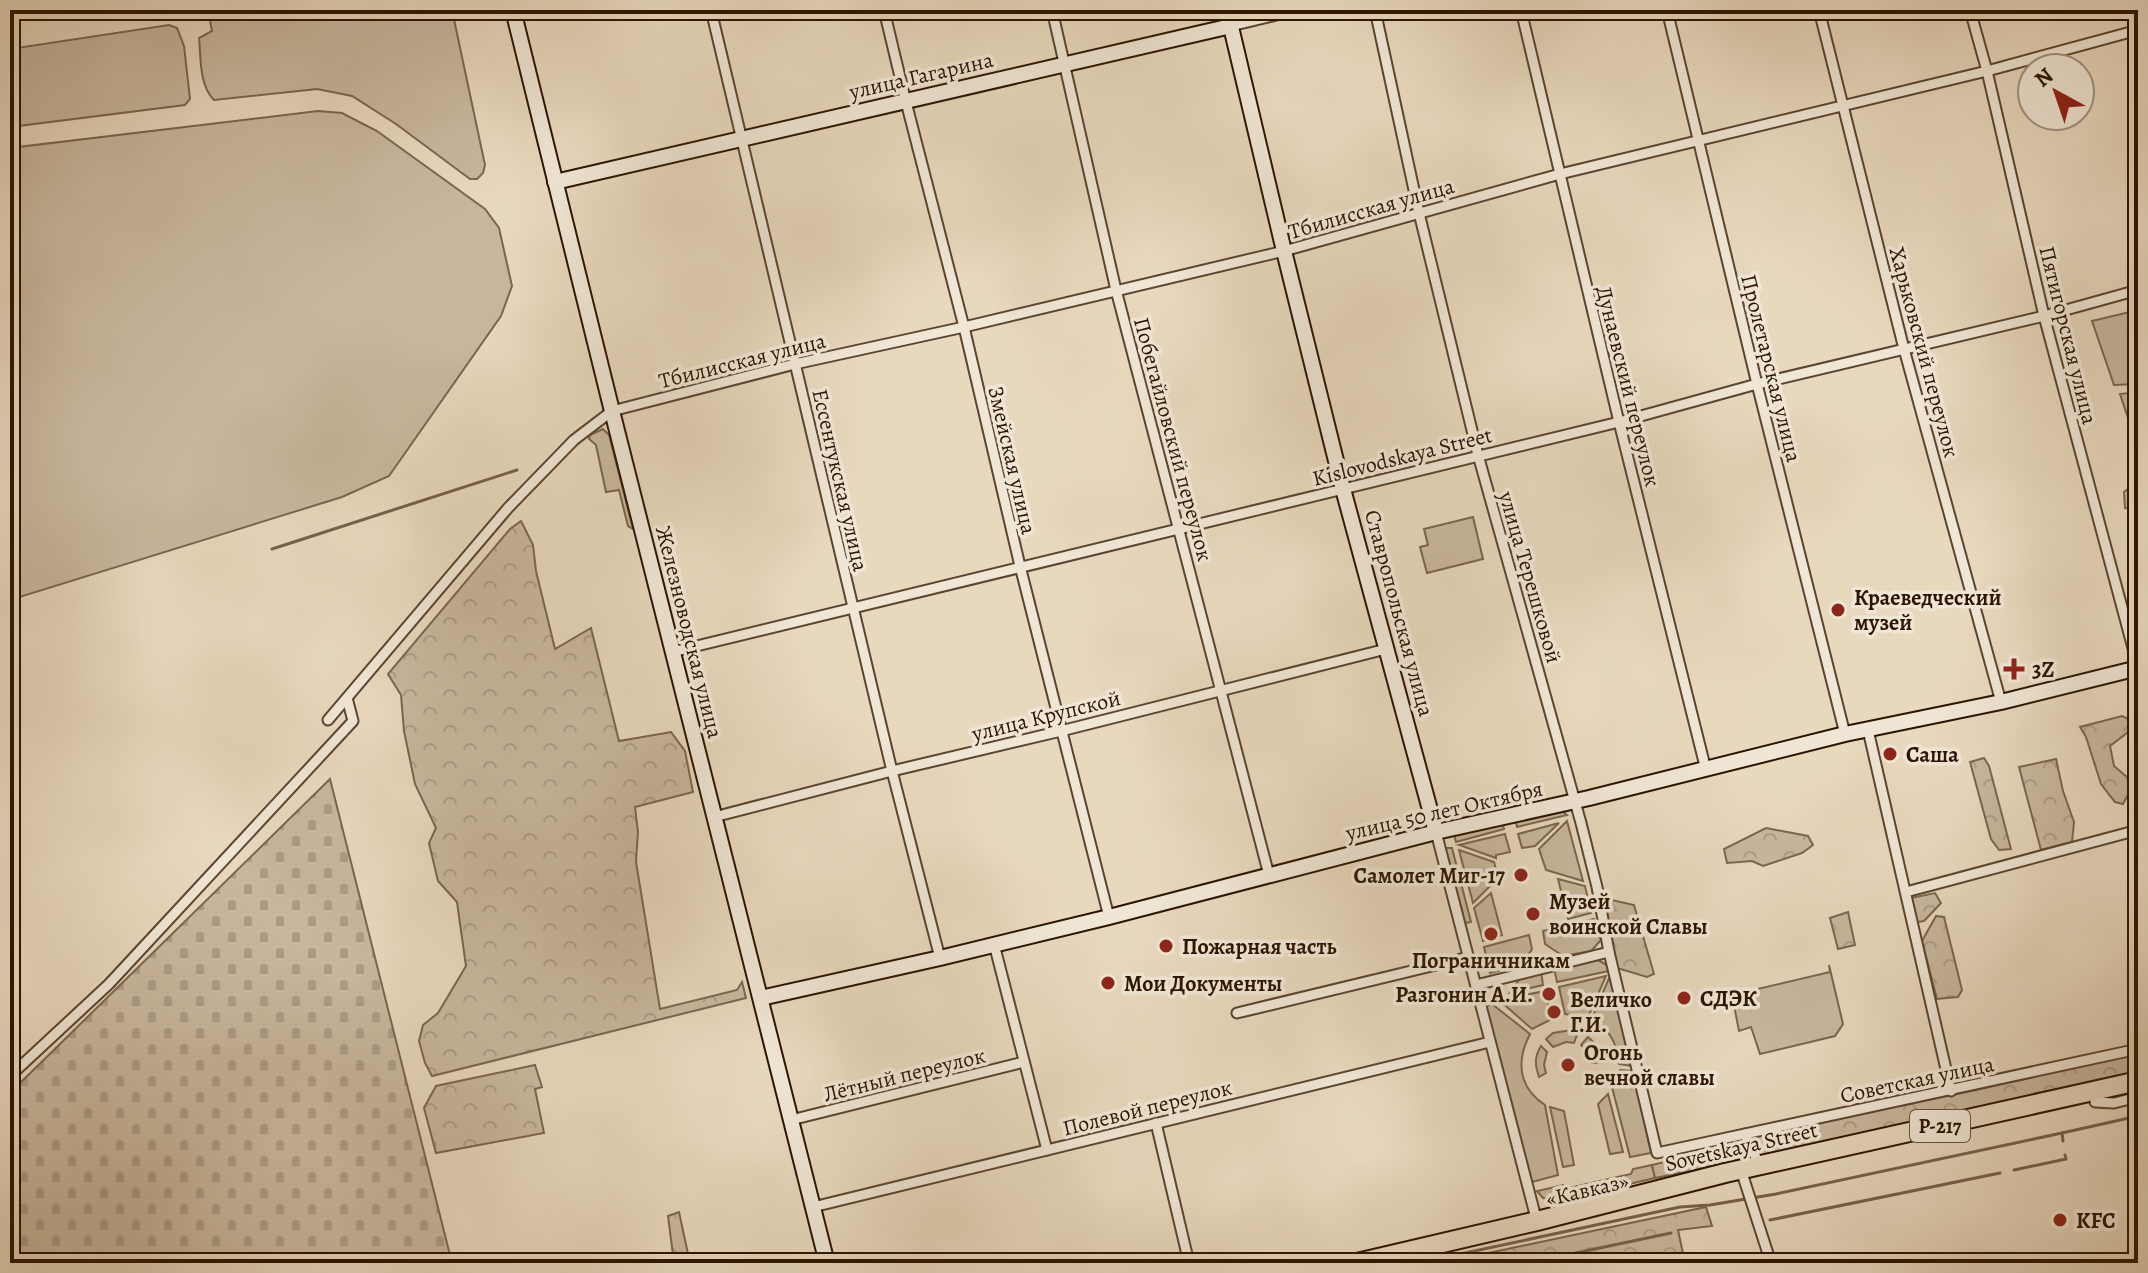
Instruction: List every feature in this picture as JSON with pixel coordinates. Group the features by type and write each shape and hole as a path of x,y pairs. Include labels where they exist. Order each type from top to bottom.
{"highway":[{"name":"Sovetskaya Street","path":"1357,1263 2138,1081"},
{"name":"Р-217","path":"1747,1170 2138,1095"},
{"name":"«Кавказ»","path":"1375,1263 1537,1223"}],"main road":[{"name":"Железноводская улица","path":"513,10 827,1263"},
{"name":"Ставропольская улица","path":"1227,10 1343,489 1436,832"},
{"name":"улица Гагарина","path":"555,182 1231,26"},
{"name":"улица 50 лет Октября","path":"761,998 1109,917 1436,832 2138,668"}],"street":[{"name":"Ессентукская улица","path":"711,10 892,771 940,958"},
{"name":"Змейская улица","path":"884,10 1109,917"},
{"name":"Побегайловский переулок","path":"1052,10 1116,290 1269,875"},
{"name":"улица Гагарина","path":"1231,26 1297,10"},
{"name":"улица Терешковой","path":"1375,10 1419,213 1478,455 1597,887 1609,952 1657,1153"},
{"name":"Дунаевский переулок","path":"1521,10 1706,770"},
{"name":"Пролетарская улица","path":"1667,10 1845,734"},
{"name":"Харьковский переулок","path":"1819,10 1904,349 2001,702"},
{"name":"Пятигорская улица","path":"1970,10 2044,316 2138,668"},
{"name":"Тбилисская улица","path":"612,411 795,364 1284,251 1560,174 1987,71 2138,30"},
{"name":"Kislovodskaya Street","path":"672,652 1619,422 1757,384 2044,316 2138,290"},
{"path":"328,720 508,508 574,440 612,411"},
{"name":"улица Крупской","path":"714,817 1386,649"},
{"path":"10,1076 109,984 353,721 347,698"},
{"path":"1868,730 1951,1091"},
{"path":"1906,892 2138,830"},
{"name":"Ставропольская улица","path":"1436,832 1537,1223"},
{"path":"994,944 1047,1150"},
{"path":"1476,985 1609,952"},
{"path":"1237,1013 1469,957"},
{"name":"Полевой переулок","path":"813,1207 1490,1042"},
{"name":"Советская улица","path":"1657,1153 2138,1049"},
{"name":"Лётный переулок","path":"791,1120 1024,1062"},
{"path":"1156,1123 1189,1263"},
{"path":"1745,1134 1747,1170 1771,1263"}],"green space":[{"path":"208,10 452,10 485,165 483,173 477,179 470,179 396,124 352,96 317,89 214,100 203,79 199,38 212,31"},
{"path":"169,25 177,28 184,46 190,99 185,105 10,127 10,49"},
{"path":"318,111 342,113 377,131 485,209 499,228 512,286 501,316 389,476 342,497 10,600 10,148"},
{"path":"2138,310 2138,384 2114,385 2092,321"},
{"path":"2138,392 2138,431 2129,421 2120,394"},
{"path":"603,429 609,435 633,529 628,526 619,490 606,492 596,445 589,439 590,435"},
{"path":"2138,481 2137,517 2135,509 2125,508 2124,492"},
{"path":"1473,517 1483,559 1427,573 1420,547 1428,545 1424,529"},
{"path":"521,521 533,545 536,571 555,649 591,628 619,741 671,732 685,751 693,792 635,807 638,832 636,862 660,1009 737,990 742,982 746,998 432,1076 419,1041 423,1025 438,1013 466,966 457,902 438,881 429,843 436,828 415,784 404,731 401,695 388,674 510,529"},
{"path":"2122,716 2138,724 2138,733 2127,733 2110,746 2114,766 2127,777 2131,789 2123,804 2115,802 2101,784 2080,727"},
{"path":"1984,758 1989,766 2011,849 1999,850 1991,839 1970,762"},
{"path":"2056,759 2074,822 2072,842 2041,850 2019,767"},
{"path":"330,779 452,1263 10,1263 10,1093"},
{"path":"1562,811 1567,815 1517,827 1515,819"},
{"path":"1567,821 1583,881 1546,870 1539,849"},
{"path":"1502,822 1504,829 1456,842 1454,835"},
{"path":"1559,823 1535,846 1522,848 1518,834"},
{"path":"1766,828 1808,836 1813,845 1802,853 1763,866 1752,861 1727,863 1724,849"},
{"path":"1505,834 1510,852 1496,855 1496,858 1459,845"},
{"path":"1445,848 1452,848 1471,922 1465,923"},
{"path":"1459,850 1494,862 1498,878 1473,903"},
{"path":"1558,879 1585,886 1591,913 1568,919"},
{"path":"1491,893 1502,935 1483,941 1474,908"},
{"path":"1935,893 1941,903 1924,921 1917,922 1911,898"},
{"path":"1603,898 1634,905 1654,974 1647,977 1617,968"},
{"path":"1848,912 1855,945 1838,949 1830,918"},
{"path":"1936,916 1944,917 1962,990 1958,997 1937,999 1922,941"},
{"path":"1594,919 1601,940 1591,951 1563,956 1545,944 1543,931"},
{"path":"1529,935 1532,949 1522,965 1490,973 1484,947"},
{"path":"1594,958 1607,965 1609,971 1557,982 1554,968"},
{"path":"1829,965 1843,1024 1835,1036 1760,1054 1751,1027 1739,1031 1732,995 1830,972"},
{"path":"1541,971 1543,985 1510,993 1522,975"},
{"path":"1606,976 1588,1017 1565,1014 1559,987"},
{"path":"1610,976 1632,1066 1619,1064 1612,1038 1592,1018"},
{"path":"1545,991 1552,1019 1532,1029 1499,1000"},
{"path":"1492,1004 1530,1034 1523,1054 1522,1073 1529,1090 1545,1105 1558,1175 1532,1182 1486,1006"},
{"path":"1578,1032 1574,1043 1566,1042 1553,1047 1546,1039 1553,1033"},
{"path":"1588,1037 1599,1047 1603,1062 1592,1063 1581,1045"},
{"path":"1541,1046 1547,1052 1546,1073 1539,1077 1536,1061"},
{"path":"2138,1053 2138,1076 1964,1116 1655,1178 1652,1165 1690,1156 1694,1147 1966,1092"},
{"path":"535,1065 542,1087 535,1089 544,1133 436,1153 424,1108 436,1086"},
{"path":"1620,1070 1633,1071 1651,1153 1630,1157 1612,1087"},
{"path":"1608,1094 1623,1152 1610,1154 1598,1104"},
{"path":"1550,1107 1564,1111 1574,1165 1563,1167"},
{"path":"1652,1165 1655,1178 1557,1201 1543,1198 1537,1191 1564,1185 1565,1189 1631,1174 1633,1169"},
{"path":"1706,1207 1712,1226 1678,1230 1685,1263 1441,1263"},
{"path":"679,1212 690,1263 674,1263 668,1216"}],"waterway":[{"path":"272,549 517,470"},
{"path":"2063,1141 2062,1133 2138,1116"},
{"path":"1418,1263 1680,1207 1776,1194 2062,1133"},
{"path":"2014,1170 2066,1159 2065,1155"},
{"path":"1770,1220 2000,1173"},
{"path":"1528,1263 1671,1233"}],"place":[{"name":"Краеведческий музей","path":"1838,610"},
{"name":"3Z","path":"2014,669"},
{"name":"Саша","path":"1890,754"},
{"name":"Самолет Миг-17","path":"1521,875"},
{"name":"Музей воинской Славы","path":"1533,914"},
{"name":"Пограничникам","path":"1491,934"},
{"name":"Пожарная часть","path":"1166,946"},
{"name":"Мои Документы","path":"1108,983"},
{"name":"Разгонин А.И.","path":"1549,994"},
{"name":"СДЭК","path":"1684,998"},
{"name":"Величко Г.И.","path":"1554,1012"},
{"name":"Огонь вечной славы","path":"1568,1065"},
{"name":"KFC","path":"2060,1220"}]}
